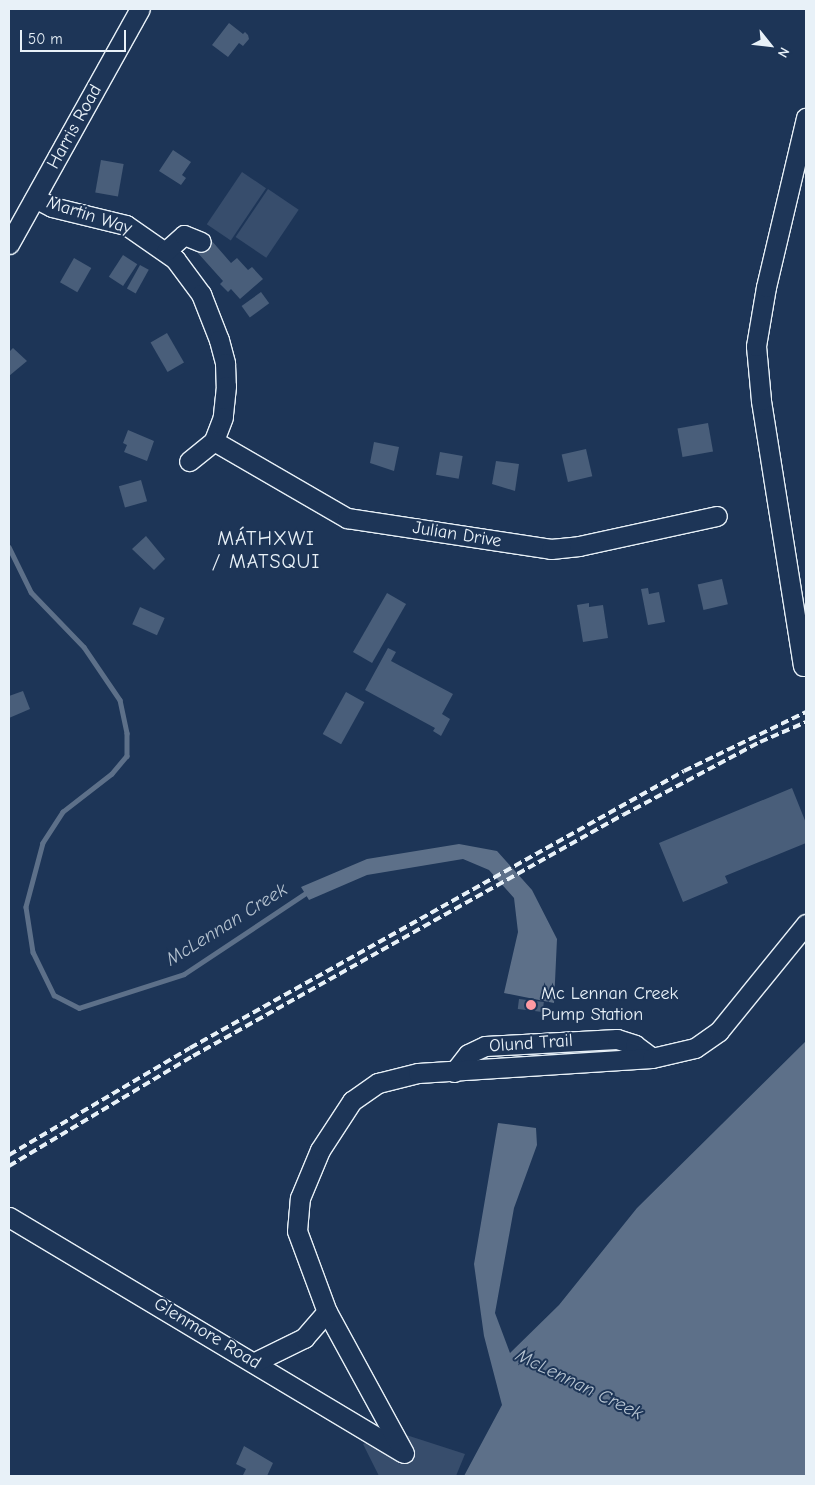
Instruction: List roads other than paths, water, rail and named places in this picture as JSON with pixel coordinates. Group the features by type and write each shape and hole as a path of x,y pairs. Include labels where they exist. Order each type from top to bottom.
{"street":[{"name":"Harris Road","path":"9,244 140,9"},
{"path":"803,666 761,400 756,346 766,287 806,118"},
{"name":"Martin Way","path":"35,198 52,207 126,225 166,251 189,275 201,294 210,314 225,363 223,417 214,440 189,462"},
{"path":"166,251 184,235 201,242"},
{"name":"Julian Drive","path":"214,440 347,518 531,546 551,549 579,546 717,516"},
{"path":"255,1362 304,1338 327,1312 297,1231 300,1198 320,1150 352,1101 378,1083 418,1073 652,1058 695,1048 719,1031 806,924"},
{"name":"Olund Trail","path":"454,1072 468,1054 485,1046 617,1039 635,1045 652,1058"},
{"name":"Glenmore Road","path":"9,1217 255,1362 404,1453 327,1312"}],"water":[{"path":"459,844 497,851 532,890 557,939 554,1003 504,993 518,932 514,898 489,870 463,859 367,875 309,900 301,887 367,859"},
{"path":"806,1041 806,1476 464,1476 502,1405 484,1336 474,1264 498,1123 536,1128 537,1145 514,1208 495,1313 510,1353 559,1305 637,1208"}],"waterway":[{"name":"McLennan Creek","path":"9,547 31,592 84,647 120,700 127,733 127,756 112,774 63,812 43,843 26,907 33,952 54,995 79,1008 184,974 309,891"}],"railway":[{"path":"9,1155 190,1048 684,771 806,712"},
{"path":"9,1166 193,1056 623,815 760,742 806,722"}],"place":[{"name":"Mc Lennan Creek Pump Station","path":"531,1005"}],"district":[{"name":"MÁTHXWI / MATSQUI","path":"266,550"}]}
